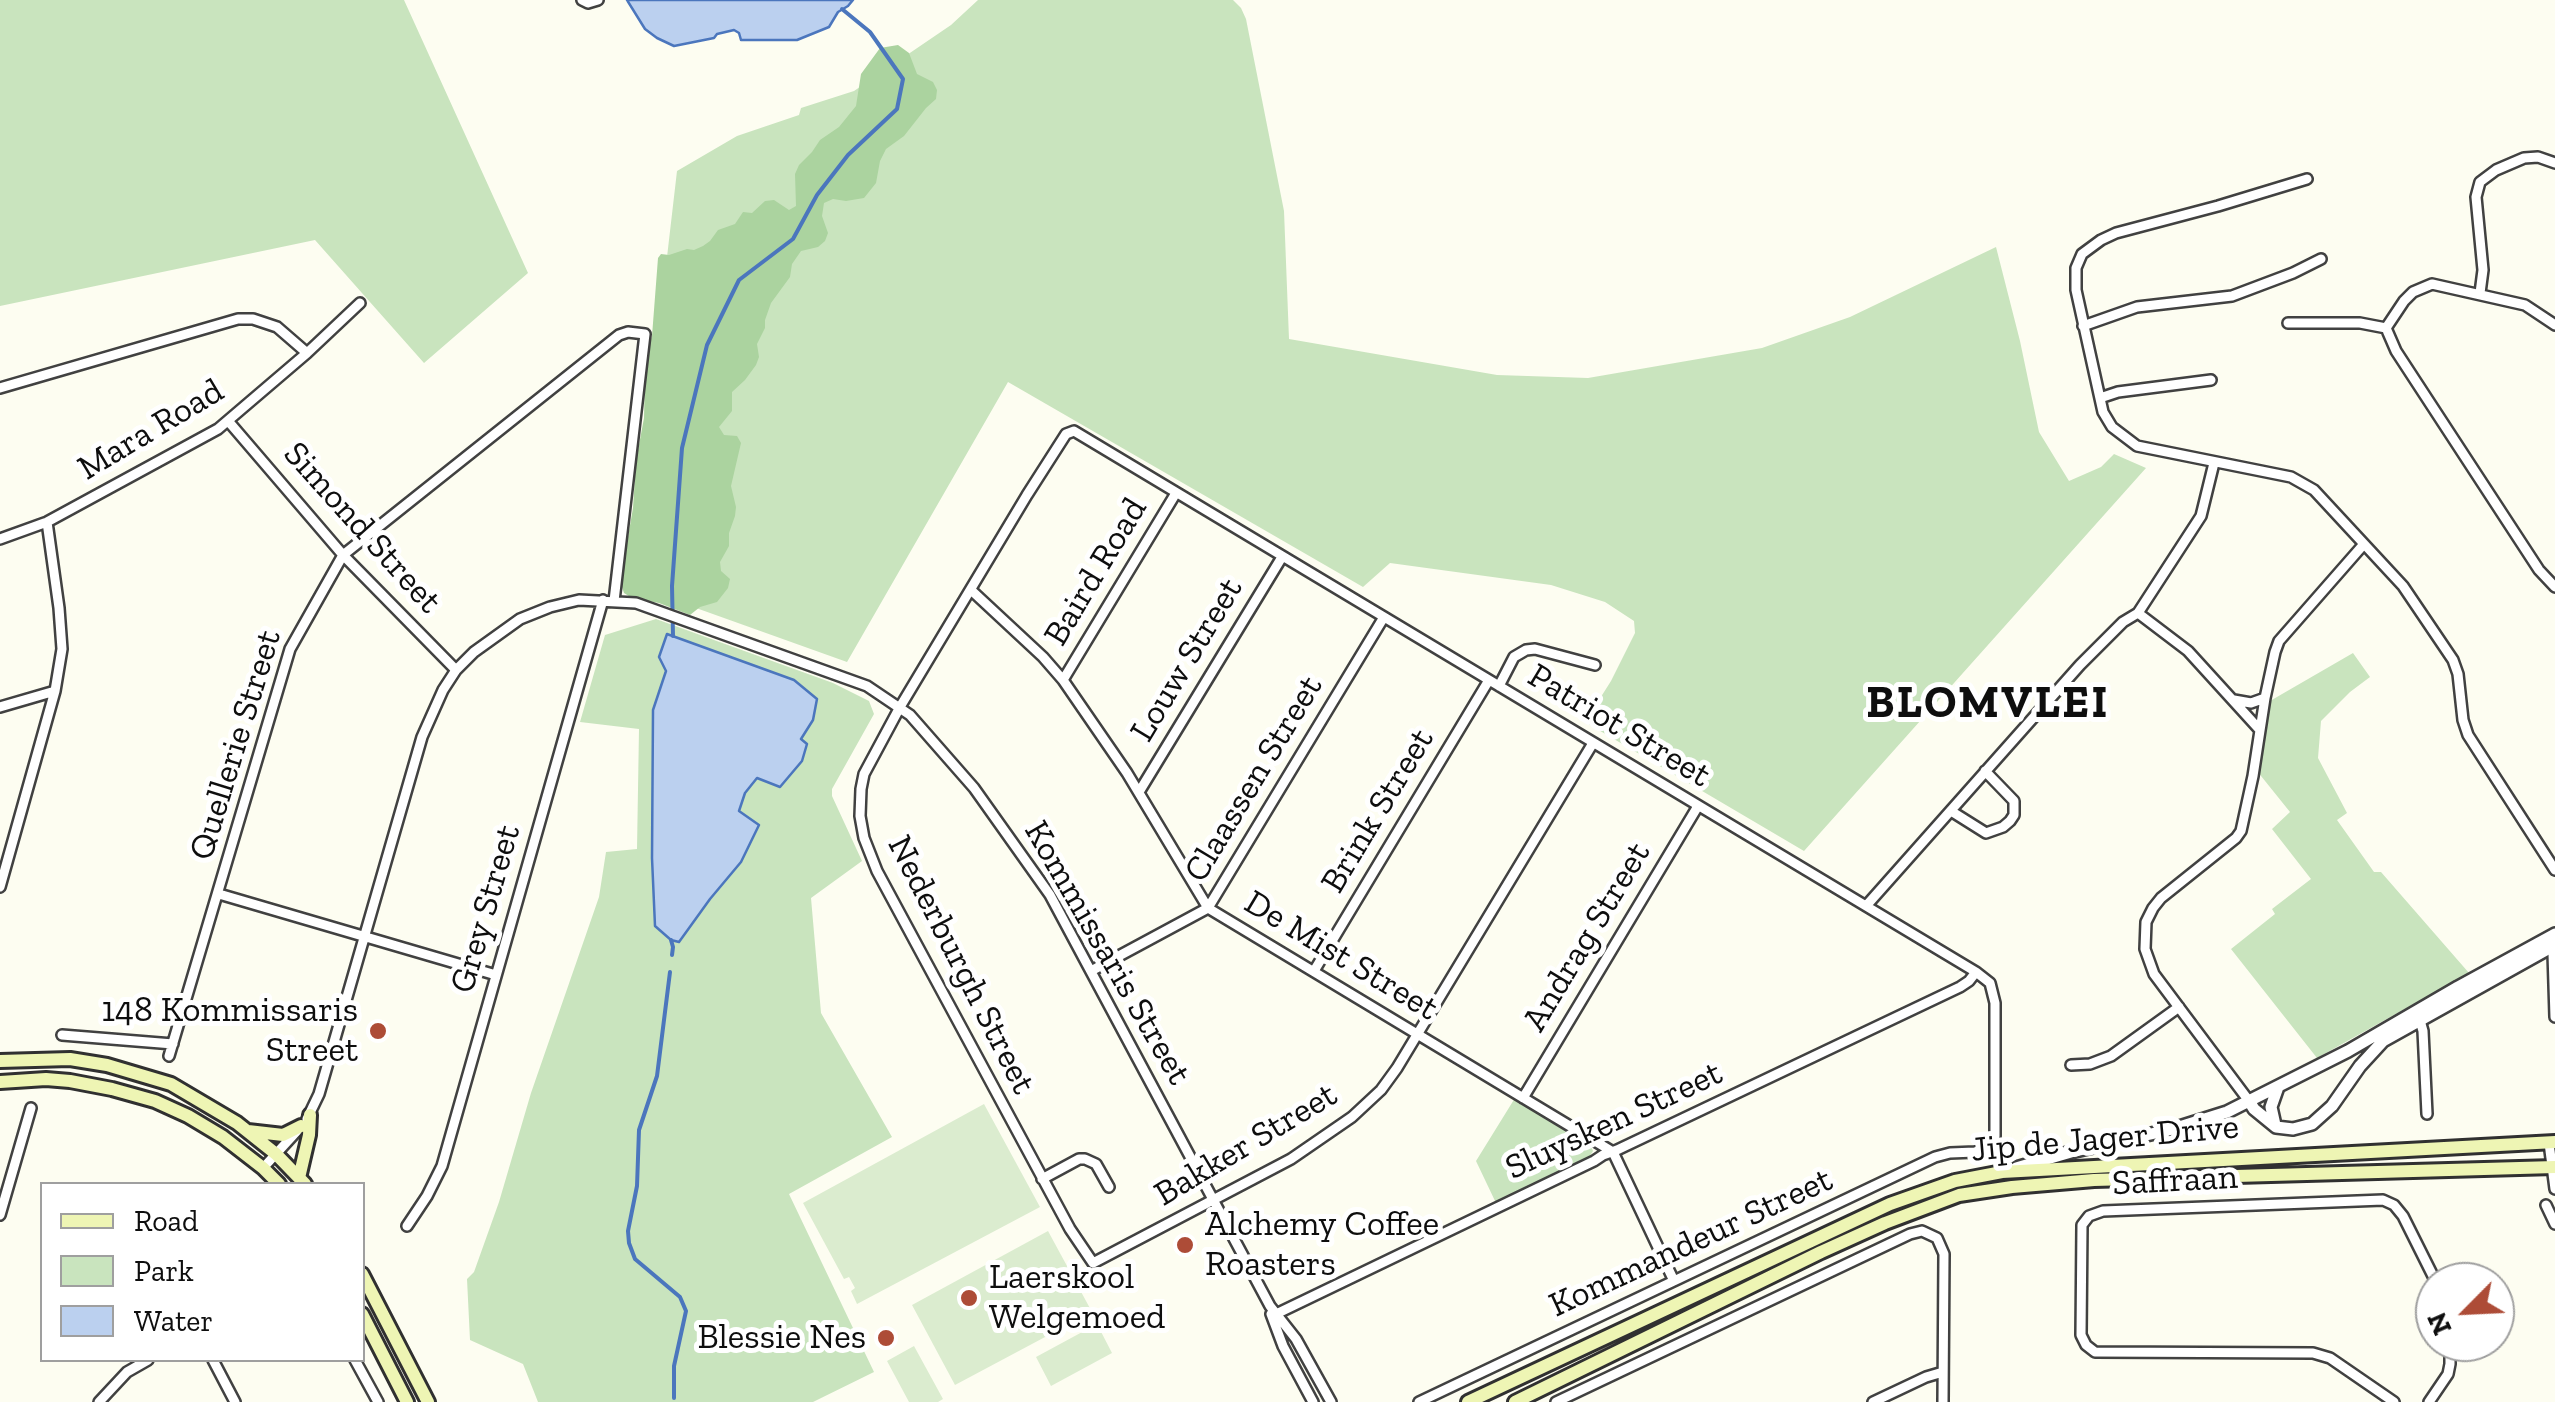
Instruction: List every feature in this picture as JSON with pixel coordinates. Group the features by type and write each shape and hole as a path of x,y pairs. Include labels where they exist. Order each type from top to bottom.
{"main road":[{"path":"0,1061 70,1060 107,1065 184,1091 248,1131 302,1181"},
{"path":"0,1082 70,1081 134,1094 205,1125 277,1182"},
{"path":"248,1131 282,1135 306,1120 309,1135 302,1181"},
{"name":"Jip de Jager Drive","path":"1468,1402 1890,1204 1955,1182 2002,1172 2552,1143"},
{"name":"Jip de Jager Drive","path":"1514,1402 1822,1252 1960,1195 2094,1180 2553,1167"},
{"path":"365,1280 428,1402"},
{"path":"365,1320 408,1402"}],"street":[{"path":"582,0 598,0"},
{"path":"2480,294 2483,270 2476,197 2480,182 2524,158 2555,163"},
{"path":"2307,179 2130,228 2101,240 2082,254 2076,268 2076,290 2106,420 2137,446 2304,482 2403,586 2452,660 2468,735 2555,870"},
{"path":"2083,326 2137,307 2232,296 2321,259"},
{"path":"2386,328 2404,300 2424,286 2446,286 2525,305 2555,324"},
{"name":"Mara Road","path":"0,539 47,522 229,422 360,303"},
{"path":"0,388 238,319 253,319 277,327 307,353"},
{"path":"2288,323 2360,322 2386,328"},
{"path":"2386,328 2396,350 2539,570 2555,587"},
{"name":"Quellerie Street","path":"169,1056 290,649 344,555 619,335 645,334"},
{"name":"Grey Street","path":"407,1226 442,1166 608,601 645,334"},
{"path":"2100,398 2118,392 2211,380"},
{"name":"Simond Street","path":"229,422 344,555 456,670"},
{"name":"Patriot Street","path":"1074,432 1976,972"},
{"name":"Nederburgh Street","path":"1074,432 1066,434 1056,449 900,707 864,774 860,816 876,871 1070,1230 1092,1263"},
{"path":"1866,906 2080,665 2138,612 2201,516 2214,463"},
{"name":"Baird Road","path":"1063,680 1176,493"},
{"path":"0,887 54,691 62,634 47,522"},
{"path":"2364,544 2279,641 2241,831 2152,908 2146,922 2145,949 2150,966 2179,1007 2249,1101 2276,1127 2293,1130 2318,1120 2374,1048 2418,1016"},
{"name":"Louw Street","path":"1139,792 1282,557"},
{"name":"De Mist Street","path":"971,590 1044,657 1063,680 1139,792 1208,908 1612,1152"},
{"name":"Kommissaris Street","path":"263,1168 306,1120 319,1094 422,737 456,670 520,618 579,600 636,603 867,686 900,707 987,803 1050,895 1092,971 1273,1312 1283,1346 1313,1402"},
{"path":"2138,612 2188,651 2259,729"},
{"name":"Claassen Street","path":"1092,971 1208,908 1384,617"},
{"path":"1499,686 1514,656 1526,650 1595,665"},
{"name":"Brink Street","path":"1314,971 1489,680"},
{"path":"0,707 54,691"},
{"path":"2232,700 2251,703 2265,698"},
{"name":"Bakker Street","path":"1092,1263 1291,1159 1381,1090 1593,743"},
{"path":"1951,811 1986,833 2010,821 2014,800 1986,772"},
{"name":"Andrag Street","path":"1524,1098 1698,806"},
{"path":"219,894 496,975"},
{"path":"2002,1172 2201,1122 2418,1016 2551,942 2555,1017"},
{"name":"Kommandeur Street","path":"1420,1402 1935,1157 1989,1147 1995,1136 1995,996 1990,983 1976,972"},
{"name":"Sluysken Street","path":"1273,1312 1960,987 1976,972"},
{"path":"2071,1065 2090,1064 2111,1056 2179,1007"},
{"path":"2418,1016 2424,1031 2427,1114"},
{"path":"62,1034 173,1044"},
{"path":"2276,1127 2270,1108 2278,1086"},
{"path":"0,1216 31,1108"},
{"path":"2552,1143 2555,1189"},
{"path":"1612,1152 1674,1281"},
{"path":"1042,1179 1085,1159 1096,1164 1109,1187"},
{"name":"Saffraan","path":"2394,1402 2330,1358 2312,1353 2100,1353 2090,1349 2081,1335 2082,1225 2089,1216 2104,1211 2383,1200 2403,1216 2426,1262"},
{"path":"2546,1205 2555,1224"},
{"path":"1556,1402 1910,1234 1928,1232 1937,1238 1944,1258 1943,1402"},
{"name":"Kommissaris Street","path":"1273,1312 1296,1338 1330,1402"},
{"path":"98,1402 126,1372 144,1362"},
{"path":"214,1362 235,1402"},
{"path":"356,1362 378,1402"},
{"path":"2429,1402 2448,1374 2450,1362"},
{"path":"1874,1402 1943,1372"}],"green space":[{"path":"0,0 404,0 528,273 424,363 315,240 0,306"},
{"path":"978,0 1233,0 1241,8 1284,211 1289,339 1497,375 1588,378 1762,348 1850,317 1996,247 2039,432 2069,481 2101,467 2114,454 2146,468 1804,851 1585,722 1635,633 1634,621 1605,602 1551,585 1390,563 1363,587 1008,382 847,662 629,584 677,171 737,136 799,115 801,108 854,91 951,25"},
{"path":"898,45 909,53 917,74 933,82 936,99 904,136 886,149 876,183 864,198 824,203 822,216 828,233 825,241 801,251 792,264 790,277 771,303 757,344 756,365 732,392 732,411 719,427 724,435 737,436 741,443 731,486 735,516 729,546 720,562 721,571 730,579 728,588 717,602 690,615 632,598 624,593 621,584 644,418 645,371 658,258 661,254 703,246 718,230 735,224 743,212 752,213 765,201 774,200 789,210 796,206 795,174 799,165 856,106 861,74 880,48"},
{"path":"656,619 833,683 869,701 874,714 832,789 862,861 811,898 821,1013 892,1137 789,1194 874,1372 813,1402 538,1402 523,1364 470,1340 467,1279 474,1272 499,1202 531,1093 599,897 606,852 637,849 639,729 580,722 605,635"},
{"path":"2353,653 2370,677 2321,721 2318,758 2347,813 2337,820 2374,872 2381,872 2469,973 2317,1058 2231,949 2275,914 2272,909 2311,879 2272,829 2290,812 2257,771 2270,701"},
{"path":"1515,1098 1589,1142 1593,1151 1588,1159 1496,1203 1476,1161"},
{"path":"984,1104 1040,1207 857,1304 851,1291 855,1288 849,1277 844,1279 803,1203"},
{"path":"1048,1231 1092,1312 955,1385 912,1305"},
{"path":"1097,1324 1112,1353 1051,1386 1036,1357"},
{"path":"914,1346 943,1399 938,1402 909,1402 887,1361"}],"water":[{"path":"627,0 853,0 838,12 829,27 797,40 741,40 734,30 674,46 645,29"},
{"path":"667,634 794,680 817,699 813,720 801,739 807,744 802,761 780,787 757,778 745,793 739,811 759,825 741,862 679,942 655,926 652,858 653,710 666,671 659,657"}],"waterway":[{"path":"673,636 672,586 682,448 707,345 739,280 793,239 817,195 848,155 897,109 903,79 870,32 842,9"},
{"path":"671,940 672,955"},
{"path":"670,972 657,1076 639,1130 637,1186 628,1231 635,1259 680,1297 686,1311 674,1366 674,1398"}],"place":[{"name":"148 Kommissaris Street","path":"378,1031"},
{"name":"Alchemy Coffee Roasters","path":"1185,1245"},
{"name":"Laerskool Welgemoed","path":"969,1298"},
{"name":"Blessie Nes","path":"886,1338"}],"district":[{"name":"BLOMVLEI","path":"1988,704"}]}
